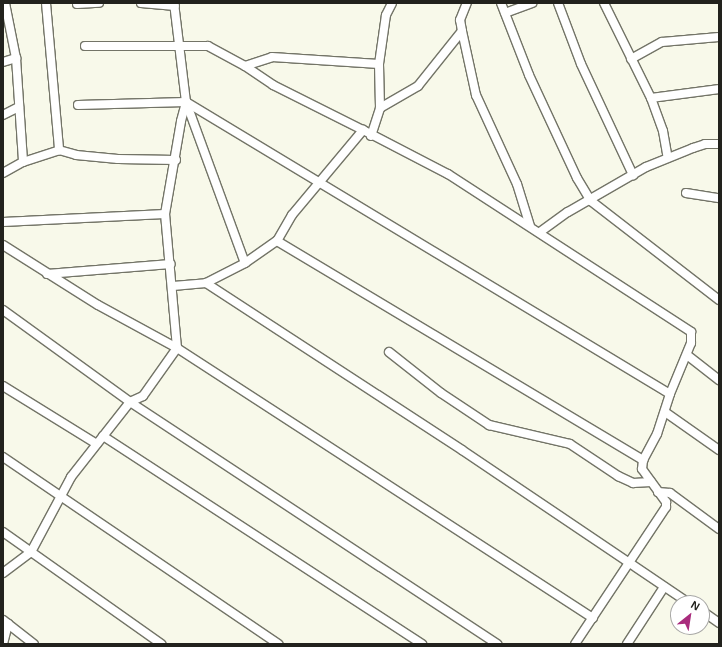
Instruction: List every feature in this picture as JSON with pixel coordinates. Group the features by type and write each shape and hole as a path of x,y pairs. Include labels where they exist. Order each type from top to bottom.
{"street":[{"path":"46,3 59,150"},
{"path":"77,4 99,3"},
{"path":"141,3 174,4 186,102 245,263"},
{"path":"371,136 380,108 379,64 386,15 392,3"},
{"path":"467,3 460,20 476,96 517,184 530,226"},
{"path":"501,3 529,75 577,178 591,201 719,300"},
{"path":"505,13 532,3"},
{"path":"558,3 581,64 633,175"},
{"path":"604,3 651,98 663,131 668,158"},
{"path":"5,6 16,58 23,162"},
{"path":"380,108 418,86 462,31"},
{"path":"631,59 662,42 719,37"},
{"path":"85,46 208,46 245,66 273,85 448,174 540,232 691,332 691,343 687,355 670,394 657,434 643,460 642,469 666,502 666,507 575,644"},
{"path":"245,66 272,57 379,64"},
{"path":"3,62 16,58"},
{"path":"651,98 719,89"},
{"path":"3,572 31,552 59,497 103,436 130,402 142,396 177,348 173,286 165,214 176,160 180,121 186,102"},
{"path":"78,105 186,102 670,394"},
{"path":"3,115 19,106"},
{"path":"173,286 206,283 245,263 277,240 292,215 363,130"},
{"path":"540,232 568,212 591,201 633,175 668,158 705,144 719,144"},
{"path":"3,173 23,162 59,150 76,155 118,159 176,160"},
{"path":"686,193 719,198"},
{"path":"3,222 165,214"},
{"path":"277,240 643,460"},
{"path":"3,245 47,274 177,348 593,618"},
{"path":"47,274 171,264"},
{"path":"206,283 462,450 676,595"},
{"path":"3,310 130,402 497,644"},
{"path":"389,352 441,393 489,425 570,444 618,476 633,483 651,482"},
{"path":"687,355 719,380"},
{"path":"3,386 97,444"},
{"path":"665,412 719,450"},
{"path":"103,436 422,644"},
{"path":"3,457 59,497 278,644"},
{"path":"658,492 670,493 719,529"},
{"path":"3,532 161,644"},
{"path":"630,643 664,587"},
{"path":"710,616 719,622"},
{"path":"3,644 6,622"},
{"path":"6,622 34,644"}]}
